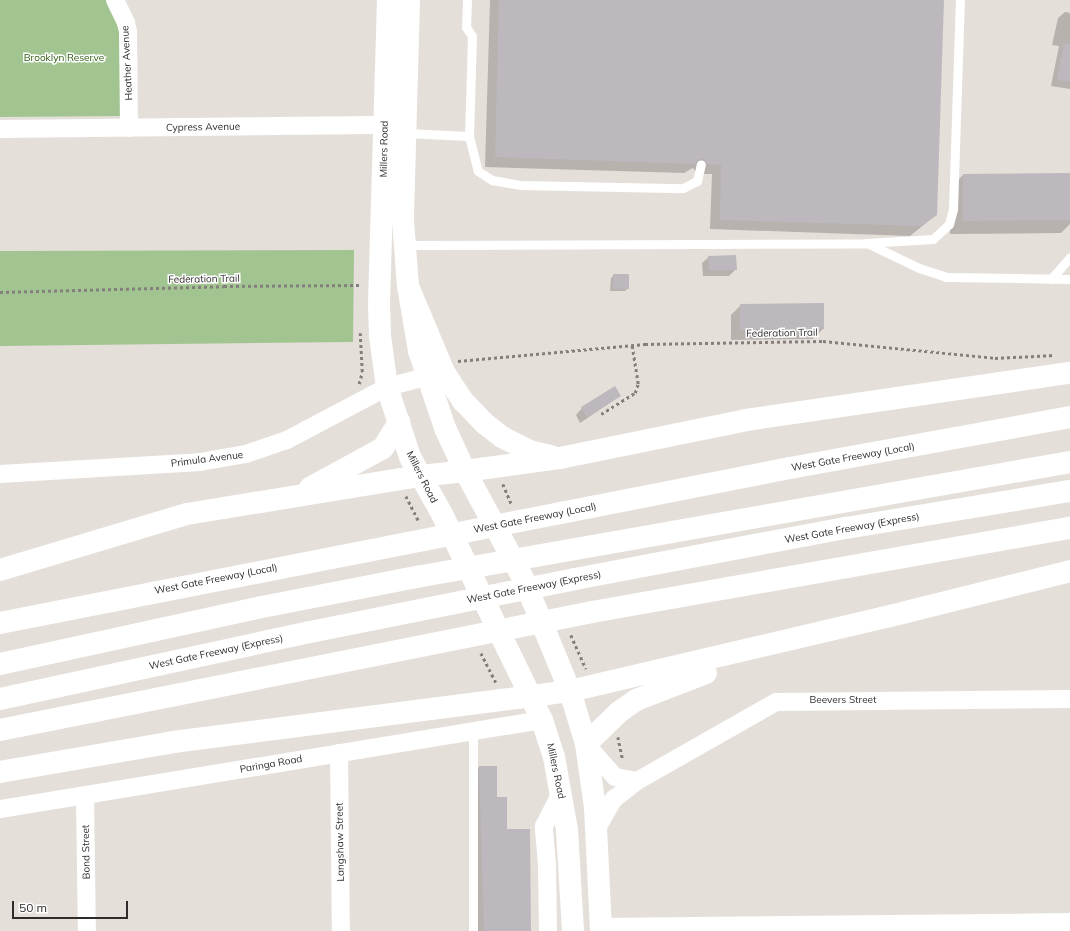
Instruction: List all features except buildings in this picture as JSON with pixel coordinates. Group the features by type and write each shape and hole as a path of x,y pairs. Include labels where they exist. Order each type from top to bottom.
{"main road":[{"name":"Millers Road","path":"388,0 408,286 435,374"},
{"name":"Millers Road","path":"409,0 398,128 380,285 380,336 387,387 410,457 533,696 542,720 554,757 567,830 573,931"},
{"path":"0,570 187,514 420,476 560,458 746,420 1066,364"},
{"path":"435,374 484,423 502,437 529,451 560,458"},
{"path":"435,374 445,428 465,471 524,580 570,690 586,744 598,828 601,929"},
{"name":"West Gate Freeway (Local)","path":"0,623 407,542 1070,417"},
{"path":"295,496 383,448 399,422"},
{"path":"0,664 262,607 422,576 560,550 1070,462"},
{"name":"West Gate Freeway (Express)","path":"0,699 436,606 846,528 1070,491"},
{"path":"0,730 592,612 1070,528"},
{"path":"0,772 173,742 570,690 906,612 1070,571"},
{"path":"586,744 619,712 636,700 693,677 906,612"}],"street":[{"name":"Heather Avenue","path":"115,0 126,23 128,32 129,128"},
{"name":"Cypress Avenue","path":"0,129 398,128"},
{"name":"Primula Avenue","path":"0,474 200,462 246,454 287,440 387,387 435,374"},
{"name":"Beevers Street","path":"598,828 614,799 637,781 776,702 785,700 1070,699"},
{"name":"Paringa Road","path":"0,809 86,796 473,730 542,720"},
{"path":"586,744 615,777 637,781"},
{"name":"Langshaw Street","path":"339,753 341,931"},
{"path":"548,931 547,864 544,826 561,792"},
{"name":"Bond Street","path":"86,796 87,931"},
{"path":"601,929 1070,922"}],"lane":[{"path":"467,0 466,27 472,36 469,136 478,171 492,180 505,184 683,188 697,181 701,164"},
{"path":"404,245 866,242 933,239 944,230 952,217 960,0"},
{"path":"398,128 469,136"},
{"path":"866,242 919,268 946,277 1070,279"},
{"path":"1051,279 1070,257"},
{"path":"473,730 473,931"}],"path":[{"name":"Federation Trail","path":"0,292 224,286 380,285"},
{"name":"Federation Trail","path":"494,359 632,345 823,341 1066,364"},
{"path":"600,414 636,393 638,384 632,345"}],"green space":[{"name":"Brooklyn Reserve","path":"0,0 106,0 120,27 127,116 0,117"},
{"path":"354,250 353,342 0,346 0,251"}]}
